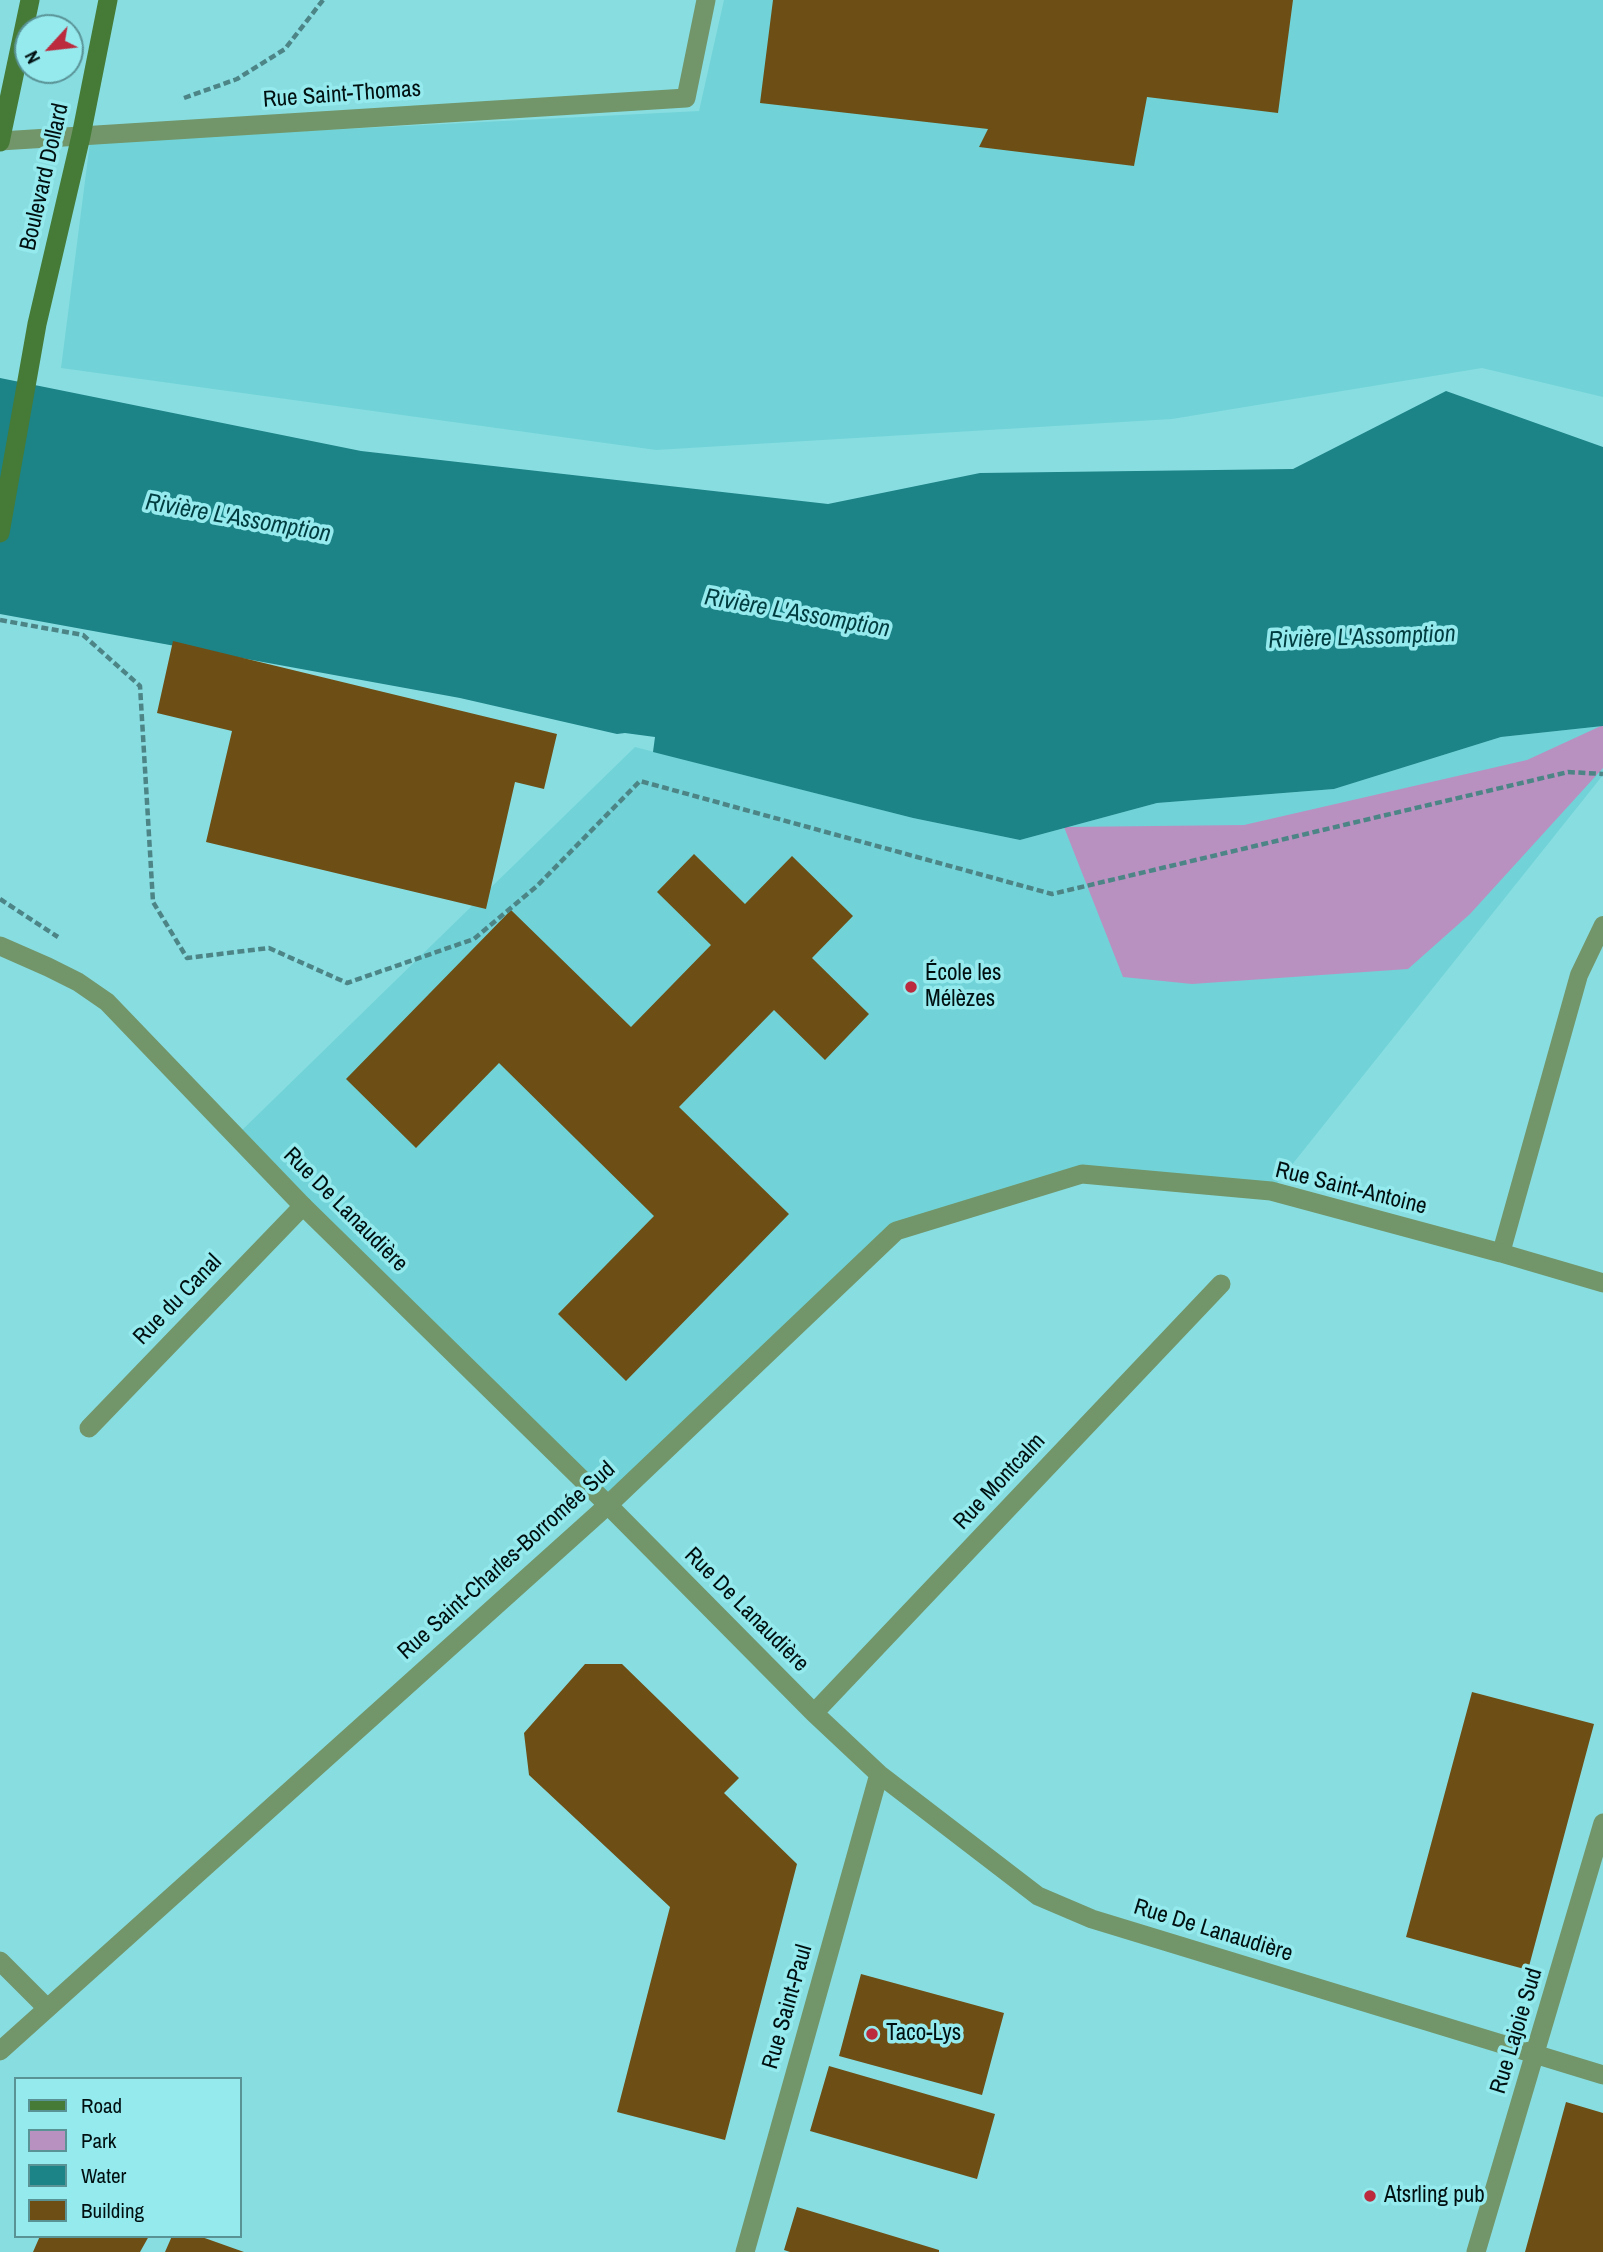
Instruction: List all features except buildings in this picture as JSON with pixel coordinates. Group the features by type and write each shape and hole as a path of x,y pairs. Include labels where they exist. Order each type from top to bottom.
{"main road":[{"path":"0,142 30,0"},
{"name":"Boulevard Dollard","path":"0,533 37,324 81,136 108,0"}],"street":[{"name":"Rue Saint-Thomas","path":"0,142 686,98 706,0"},
{"name":"Rue De Lanaudière","path":"0,946 48,967 107,1002 303,1206 608,1505 814,1713 879,1774 1038,1896 1092,1919 1603,2076"},
{"name":"Rue Saint-Antoine","path":"1082,1174 1271,1191 1603,1283"},
{"name":"Rue Saint-Charles-Borromée Sud","path":"0,2051 608,1505 897,1230 1082,1174"},
{"name":"Rue du Canal","path":"89,1428 303,1206"},
{"name":"Rue Montcalm","path":"814,1713 1221,1284"},
{"name":"Rue Saint-Paul","path":"745,2252 879,1774"},
{"name":"Rue Lajoie Sud","path":"1476,2252 1603,1824"},
{"path":"0,1961 47,2008"}],"lane":[{"path":"1501,1253 1579,975 1603,925"}],"path":[{"path":"172,102 237,79 285,49 323,0"},
{"path":"0,620 83,635 140,686 153,902 187,958 269,948 348,983 474,939 537,886 640,781 1052,894 1568,772 1603,775"}],"shaded area":[{"path":"724,0 1603,0 1603,397 1482,368 1172,419 656,450 61,368 90,142 699,111"},
{"name":"École les Mélèzes","path":"1603,726 1603,775 1271,1191 1082,1174 896,1231 608,1505 237,1135 635,747 913,818 1020,840 1157,803 1334,789 1501,737"}],"green space":[{"path":"1603,725 1603,768 1470,914 1408,969 1192,984 1123,977 1064,827 1244,825 1527,760"}],"water":[{"name":"Rivière L'Assomption","path":"0,378 361,451 828,504 980,473 1293,469 1446,391 1603,447 1603,726 1501,737 1334,789 1157,803 1020,840 913,818 653,752 655,737 617,734 460,698 0,614"}],"place":[{"name":"École les Mélèzes","path":"911,987"},
{"name":"Taco-Lys","path":"872,2034"},
{"name":"Atsrling pub","path":"1370,2196"}]}
